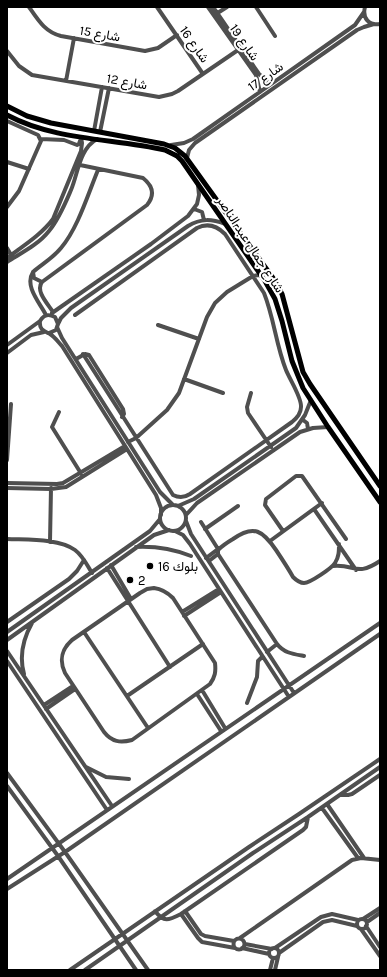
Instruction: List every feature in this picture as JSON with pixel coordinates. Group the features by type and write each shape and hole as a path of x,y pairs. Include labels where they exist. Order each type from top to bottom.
{"main road":[{"name":"شارع جمال عبد الناصر","path":"7,106 39,120 170,146 181,152 187,158 273,278 282,294 303,372 379,485"},
{"name":"شارع جمال عبد الناصر","path":"7,115 38,128 80,137 158,148 171,152 182,161 263,277 275,299 296,375 328,427 380,502"},
{"path":"363,477 367,476 370,472"},
{"path":"372,490 374,484 379,485"}],"street":[{"name":"شارع 15","path":"29,7 46,29 56,34 74,38 145,51 158,48 177,35"},
{"name":"شارع 16","path":"157,7 203,74"},
{"name":"شارع 19","path":"208,7 216,14"},
{"name":"شارع 19","path":"213,7 216,14 256,75 260,92"},
{"path":"216,14 227,7"},
{"path":"256,7 276,36"},
{"path":"364,8 364,17 368,21 378,25"},
{"name":"شارع 17","path":"170,146 188,141 355,25 364,8"},
{"name":"شارع 17","path":"187,158 189,150 194,144 357,30 364,26 378,25"},
{"path":"66,81 74,38"},
{"name":"شارع 19","path":"239,49 259,74 271,84"},
{"name":"شارع 12","path":"7,51 18,66 28,73 152,96 165,96 178,91 239,49"},
{"path":"94,131 102,87"},
{"path":"100,132 109,88"},
{"path":"7,121 36,134 40,139 40,145 20,191 7,207"},
{"path":"40,139 64,140 77,145 80,142 80,137"},
{"path":"10,255 42,239 56,220 72,190 80,165 82,143 80,137"},
{"path":"7,262 10,255 47,228 54,219 82,152 89,144 97,139"},
{"path":"188,141 191,144 194,144"},
{"path":"7,162 29,169"},
{"path":"53,312 40,291 40,285 42,282 147,205 151,200 152,188 143,178 98,170 80,165"},
{"path":"98,170 74,228 66,241 50,259 32,272 29,280 30,285 47,315 55,317 62,338 76,359 156,495 161,508 160,517 163,526 186,538 288,697"},
{"path":"7,345 47,315 151,244 188,216 194,209 198,200 198,184"},
{"path":"67,187 72,190"},
{"path":"194,209 202,212 204,220"},
{"path":"7,353 31,335 44,332 54,332 65,313 193,223 204,220 215,220 226,224"},
{"path":"75,315 200,227 210,226 216,228 224,234 253,276 268,303 279,351 285,369 301,401 301,407 297,418 190,494 181,498 173,495 83,354 76,359"},
{"path":"168,240 172,246"},
{"path":"7,248 10,255"},
{"path":"253,276 256,265"},
{"path":"32,272 34,278 42,282"},
{"path":"7,488 66,487 135,441 136,438 174,402 179,393 207,317 215,303 228,292 253,276 263,277"},
{"path":"90,295 94,301"},
{"path":"40,304 45,300"},
{"path":"40,321 41,329 44,332"},
{"path":"158,325 199,339"},
{"path":"49,333 62,346 128,446 164,497 183,510 186,515 188,529 294,693"},
{"path":"184,379 224,392"},
{"path":"251,393 247,411 271,446"},
{"path":"7,632 150,531 165,508 194,499 296,428 303,420 311,400"},
{"path":"7,460 11,404"},
{"path":"59,412 52,426 83,477"},
{"path":"303,420 307,423 308,429"},
{"path":"186,515 197,503 226,485 300,432 318,427 328,427"},
{"path":"7,483 51,487 63,483 128,446"},
{"path":"283,531 265,505 268,497 296,476 302,476 346,539"},
{"path":"50,542 51,487"},
{"path":"270,541 322,503"},
{"path":"205,529 238,506"},
{"path":"314,509 356,570"},
{"path":"175,531 181,528 186,521"},
{"path":"200,522 277,644 281,649 288,653 304,656"},
{"path":"327,527 334,522"},
{"path":"7,640 154,535 169,530"},
{"path":"208,559 240,534 248,531 256,531 264,534 297,581 302,583 308,582 333,566 338,556 339,544"},
{"path":"7,539 50,542 67,545 75,549 92,573"},
{"path":"136,548 164,548 191,556"},
{"path":"7,622 69,579 77,571 84,560"},
{"path":"333,566 346,566 356,570 366,569 380,561"},
{"path":"111,565 170,667"},
{"path":"107,568 130,600"},
{"path":"147,589 161,589 168,592 183,614 215,664 216,671 214,678 210,684 197,694 132,740 124,742 116,741 108,737 74,687 62,666 62,652 66,645 147,589"},
{"path":"67,590 70,595"},
{"path":"183,614 220,590"},
{"path":"26,678 23,669 22,648 34,621"},
{"path":"7,879 380,623"},
{"path":"84,632 148,728"},
{"path":"7,889 65,852 380,634"},
{"path":"127,696 203,644"},
{"path":"267,652 277,644"},
{"path":"7,651 112,806"},
{"path":"247,703 256,677 258,661 262,657"},
{"path":"7,661 107,810"},
{"path":"270,668 275,665"},
{"path":"45,707 74,687"},
{"path":"202,690 223,730"},
{"path":"197,694 223,730"},
{"path":"70,970 380,758"},
{"path":"85,767 106,777 130,779"},
{"path":"85,970 380,767"},
{"path":"7,773 59,843 148,970"},
{"path":"340,795 352,794 380,775"},
{"path":"7,786 58,856 136,970"},
{"path":"96,794 101,790"},
{"path":"327,804 364,858"},
{"path":"322,808 358,858"},
{"path":"155,911 160,918 165,920 186,911 303,830 306,827 308,817"},
{"path":"38,829 44,824"},
{"path":"339,832 344,829"},
{"path":"249,847 253,853"},
{"path":"186,911 201,934 234,941 236,938 240,938 352,860 358,858 380,860"},
{"path":"359,927 380,908"},
{"path":"365,922 380,913"},
{"path":"181,914 202,942 269,954 273,958"},
{"path":"269,954 321,917 332,914 365,922 380,947"},
{"path":"270,970 273,958 323,922 332,920 359,927"},
{"path":"358,920 359,927 380,955"},
{"path":"190,927 194,924"},
{"path":"240,938 243,940 244,944"},
{"path":"234,941 235,948"},
{"path":"244,944 274,949 278,955 275,970"},
{"path":"242,948 244,944"},
{"path":"142,962 152,970"}],"place":[{"name":"بلوك 16","path":"150,566"},
{"name":"2","path":"130,580"}]}
